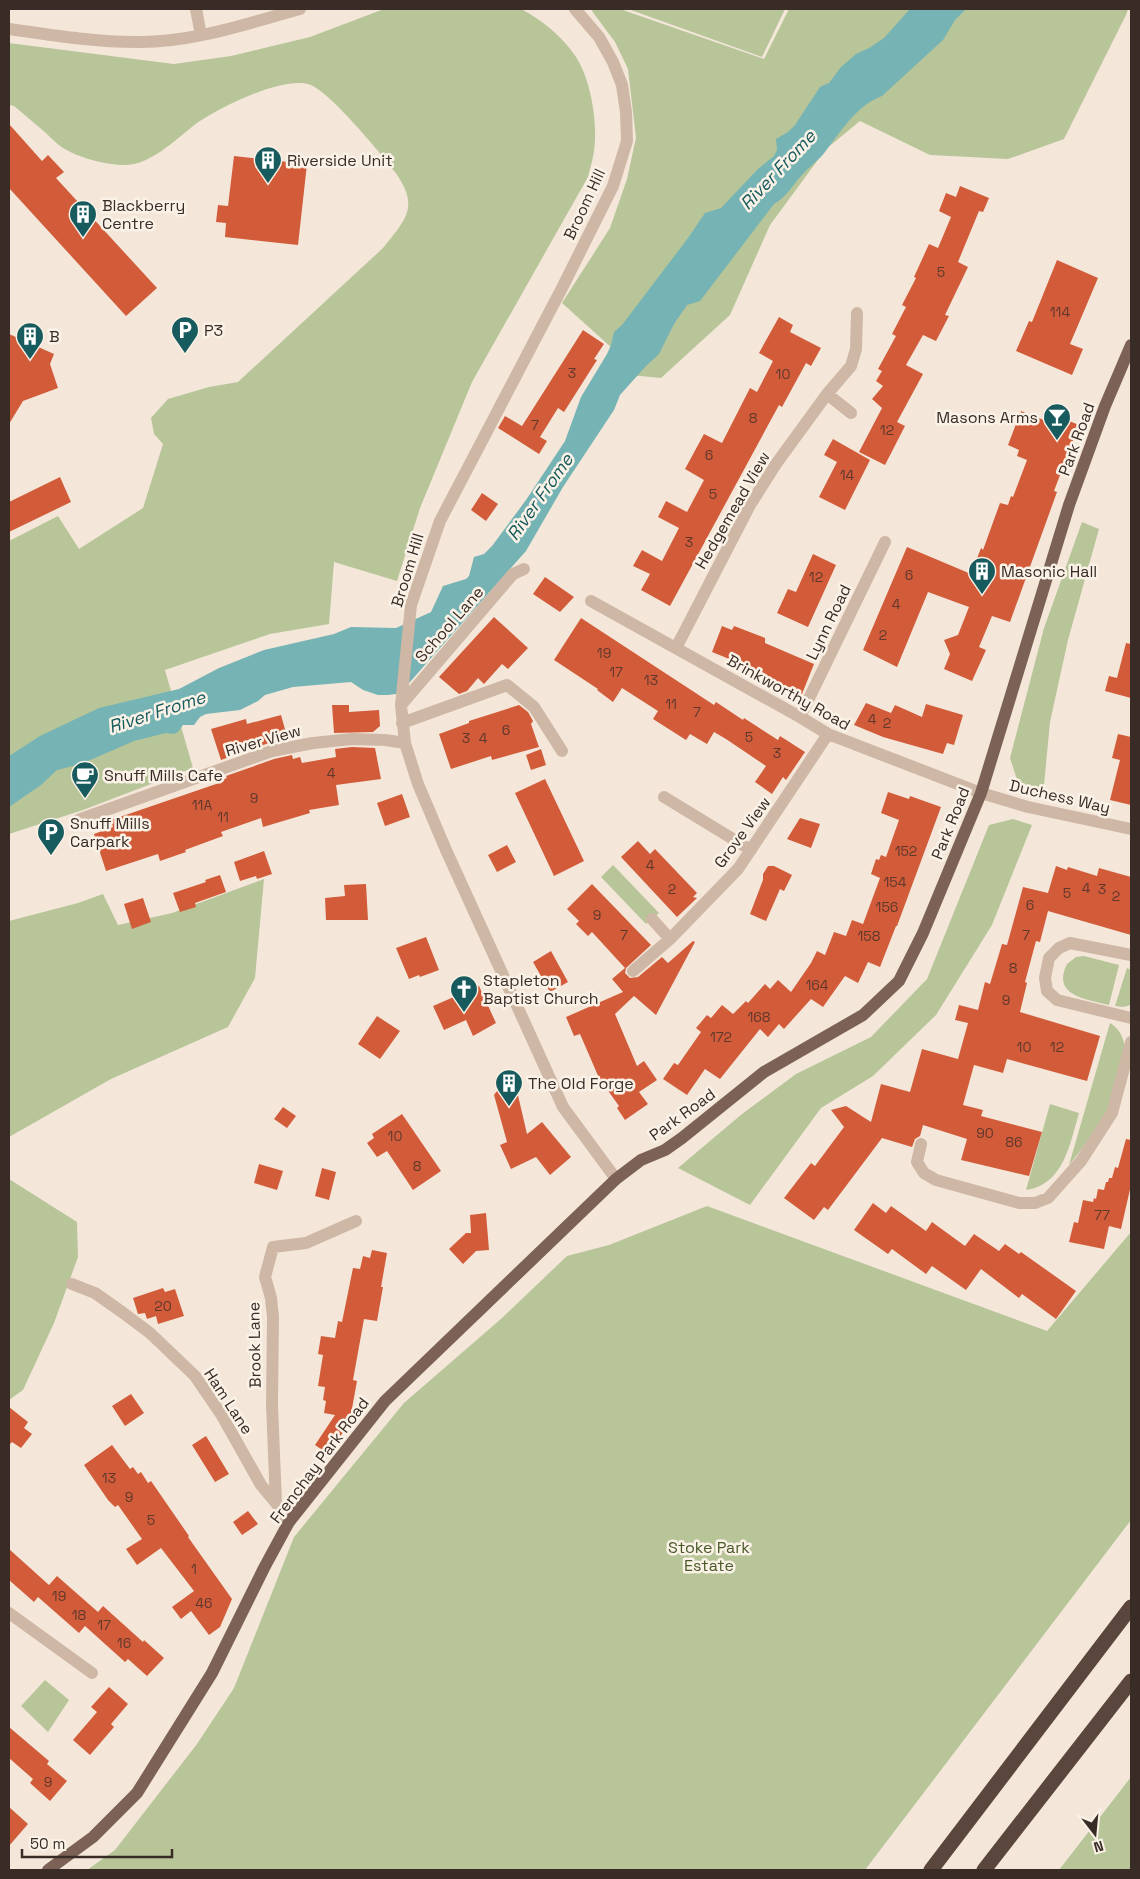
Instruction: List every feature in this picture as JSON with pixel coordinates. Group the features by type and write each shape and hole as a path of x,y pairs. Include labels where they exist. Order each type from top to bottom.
{"highway":[{"path":"931,1870 1131,1607"},
{"path":"984,1870 1131,1681"}],"main road":[{"name":"Park Road","path":"616,1179 640,1160 665,1150 764,1072 863,1014 899,981 923,933 981,793 1069,505 1105,406 1131,345"},
{"name":"Frenchay Park Road","path":"48,1870 93,1838 137,1793 212,1674 264,1568 289,1522 385,1401 616,1179"}],"street":[{"path":"196,9 201,35"},
{"path":"9,29 48,35 138,42 201,35 300,9"},
{"name":"Broom Hill","path":"577,9 600,37 622,85 626,112 627,141 609,195 440,521 410,612 402,698 402,723 405,743 418,784 563,1107 616,1179"},
{"name":"Hedgemead View","path":"676,648 750,505 776,464 827,394 851,366 856,349 857,313"},
{"path":"827,394 851,412"},
{"name":"Lynn Road","path":"800,717 885,542"},
{"name":"School Lane","path":"402,698 513,574 524,569"},
{"name":"Brinkworthy Road","path":"591,600 828,734 981,793"},
{"path":"402,723 507,685 534,707 562,751"},
{"name":"Grove View","path":"633,971 670,939 738,869 828,734"},
{"name":"River View","path":"78,820 272,751 312,743 352,739 405,743"},
{"name":"Duchess Way","path":"981,793 1028,808 1131,830"},
{"path":"664,797 751,850"},
{"path":"652,919 670,939"},
{"path":"1131,955 1070,944 1058,948 1049,958 1045,978 1047,991 1057,1000 1131,1018"},
{"path":"921,1144 916,1162 924,1173 936,1180 1019,1203 1035,1203 1048,1198 1081,1161 1112,1114 1131,1042"},
{"name":"Brook Lane","path":"276,1503 272,1405 273,1317 265,1277 271,1254 273,1247 306,1243 356,1221"},
{"name":"Ham Lane","path":"72,1284 95,1293 150,1333 194,1376 221,1414 261,1486 289,1522"},
{"path":"9,1613 92,1673"}],"green space":[{"path":"384,9 521,9 551,29 576,57 586,77 589,89 594,115 595,140 594,154 588,177 472,382 420,508 397,581 334,562 329,624 270,634 165,670 193,768 83,810 9,834 9,541 58,516 79,549 143,508 163,444 154,434 151,418 168,399 209,387 238,382 383,248 398,229 407,212 408,204 403,184 378,151 341,109 317,88 308,84 281,85 232,103 203,119 152,157 134,164 110,164 69,152 14,106 9,105 9,43 174,64 231,56 310,37"},
{"path":"593,9 620,9 764,59 789,9 1128,9 1064,139 1008,159 930,155 860,121 826,149 770,225 730,315 661,378 630,375 612,348 562,303 610,228 627,179 636,138 628,69 615,42 592,11"},
{"path":"628,9 785,9 762,57"},
{"path":"1082,522 1099,529 1068,640 1050,722 1043,796 1021,792 1010,758 1044,628"},
{"path":"1013,819 1032,825 992,925 936,1015 873,1076 821,1108 750,1205 678,1168 742,1114 796,1074 871,1037 927,979 989,825"},
{"path":"613,865 659,913 646,924 601,877"},
{"path":"264,879 255,978 228,1027 111,1079 9,1137 9,921 78,903 103,894 118,925 172,913"},
{"path":"1084,956 1119,965 1109,1005 1082,998 1067,989 1063,975 1067,964 1076,957"},
{"path":"1127,968 1131,970 1131,1005 1115,1006"},
{"path":"1110,1023 1122,1037 1125,1049 1118,1078 1104,1115 1069,1165"},
{"path":"1050,1104 1079,1113 1068,1149 1057,1171 1049,1180 1039,1186 1026,1190"},
{"path":"9,1179 77,1222 78,1257 54,1323 23,1390 9,1400"},
{"name":"Stoke Park Estate","path":"707,1206 1047,1331 1131,1232 1131,1520 865,1870 87,1870 115,1850 197,1744 234,1688 294,1537 404,1403 502,1318 567,1256 609,1245"},
{"path":"45,1680 69,1700 48,1732 21,1706"},
{"path":"1131,1777 1131,1870 1059,1870"}],"water":[{"name":"River Frome","path":"910,9 966,9 955,20 943,40 882,96 857,112 843,127 823,155 806,171 783,198 774,204 700,301 687,305 674,324 659,354 620,395 614,410 563,487 526,551 409,683 396,694 388,695 378,695 363,690 351,682 293,687 265,695 258,701 240,710 206,714 200,717 194,725 183,725 174,734 166,733 134,741 81,764 57,770 41,785 9,807 9,756 40,736 99,708 179,689 219,668 264,650 334,634 351,627 396,628 431,612 443,586 466,579 469,576 474,557 484,554 492,546 526,500 565,441 581,397 607,354 614,332 622,325 705,213 721,208 758,169 774,156 777,150 776,139 795,125 820,87 829,83 841,67 856,54 884,38"}],"building":[{"name":"Blackberry Centre","path":"9,124 42,161 48,155 64,172 56,178 157,288 126,316 9,188"},
{"name":"Riverside Unit","path":"234,156 307,164 298,245 225,237 226,223 216,222 218,205 228,206"},
{"path":"960,186 989,198 983,212 979,211 958,262 968,267 945,315 949,316 936,341 923,335 906,365 923,374 897,422 905,426 885,465 859,452 882,408 872,399 883,386 876,381 882,371 878,369 896,336 892,334 906,307 902,305 916,278 914,277 929,244 938,248 951,217 939,211 946,193 956,197"},
{"path":"1057,260 1098,278 1070,344 1083,349 1072,375 1016,351 1029,321 1032,322"},
{"path":"779,317 793,325 790,332 821,348 811,366 806,363 782,407 779,405 670,606 641,590 650,574 633,566 642,550 662,561 679,528 658,517 666,501 687,512 704,480 685,469 704,434 722,443 750,388 757,392 773,361 759,353"},
{"path":"583,330 604,344 594,359 597,360 564,412 558,408 540,437 547,441 539,454 498,428 505,416 522,426"},
{"name":"B","path":"9,334 54,354 50,364 58,388 23,401 9,424"},
{"path":"1021,411 1049,422 1052,414 1079,425 1054,491 1057,492 1010,622 992,616 979,647 986,650 972,681 944,669 950,654 944,640 958,635 969,607 928,592 897,667 863,650 907,547 971,574 981,548 983,550 1000,503 1008,505 1027,460 1017,456 1019,450 1008,445"},
{"path":"833,439 870,460 845,510 819,497 837,462 824,455"},
{"path":"60,477 71,502 9,532 9,502"},
{"path":"482,493 498,504 486,521 471,510"},
{"path":"813,554 836,565 808,627 777,613 788,589 796,592"},
{"path":"545,577 574,597 560,612 533,594"},
{"path":"494,617 528,648 508,669 502,664 484,684 478,678 467,691 459,694 439,677"},
{"path":"581,618 714,705 716,702 778,740 780,736 805,752 786,780 783,777 772,794 755,782 766,766 726,739 714,732 707,744 690,734 686,740 653,719 658,711 622,688 613,702 598,689 554,660"},
{"path":"722,626 732,630 734,626 765,638 765,643 814,664 802,694 742,669 744,665 712,652"},
{"path":"1126,643 1131,644 1131,698 1105,691 1109,676 1117,678"},
{"path":"866,703 891,713 895,705 922,717 926,704 963,715 954,745 947,743 943,754 883,737 854,725"},
{"path":"332,705 349,705 349,712 379,710 380,726 373,732 334,733"},
{"path":"519,705 528,712 533,721 531,724 539,747 492,760 491,756 451,769 439,734 469,723 469,721"},
{"path":"281,715 288,740 269,743 221,760 211,729 246,719 247,724"},
{"path":"1118,734 1131,737 1131,805 1110,800 1120,760 1112,758"},
{"path":"352,747 375,748 381,779 336,785 339,805 309,810 310,813 263,827 261,818 221,832 223,836 160,861 158,854 106,871 94,834 113,827 111,820 219,783 218,781 227,778 226,776 274,759 292,755 293,759 300,757 302,763 336,757 335,749"},
{"path":"541,749 546,765 531,770 526,755"},
{"path":"545,779 584,861 554,876 515,793"},
{"path":"888,792 909,799 910,796 941,807 880,967 868,962 858,983 845,976 823,1007 811,999 784,1029 779,1024 768,1037 760,1029 720,1079 705,1069 687,1095 663,1079 674,1063 678,1065 701,1032 696,1028 707,1015 711,1018 722,1005 733,1014 746,1001 748,1003 765,984 770,989 778,980 791,992 817,951 825,955 834,932 846,936 852,920 863,924 880,878 871,874 876,859 879,860 881,855 886,857 899,820 881,813"},
{"path":"402,794 410,817 385,826 377,803"},
{"path":"800,818 820,824 811,848 787,839"},
{"path":"638,841 650,854 655,849 697,893 693,897 697,898 677,917 621,857"},
{"path":"507,845 516,862 497,872 488,855"},
{"path":"264,851 272,874 257,879 256,876 240,881 234,862"},
{"path":"768,866 774,866 792,875 784,891 780,889 766,921 750,914 763,880 763,874"},
{"path":"1056,866 1067,870 1068,867 1097,876 1099,868 1131,877 1131,935 1048,911 1040,942 1036,941 1025,982 1027,983 1020,1012 1100,1036 1087,1081 1007,1059 1003,1073 974,1065 963,1105 983,1110 981,1116 1042,1132 1029,1176 961,1160 967,1139 923,1125 920,1136 915,1139 912,1147 882,1138 828,1210 824,1207 814,1220 784,1198 811,1163 815,1166 844,1127 831,1110 846,1106 871,1122 881,1084 910,1092 922,1049 958,1059 968,1023 955,1020 959,1005 978,1010 985,982 990,984 1002,944 1007,945 1023,887 1048,893"},
{"path":"220,875 226,892 195,903 196,907 180,912 173,893 206,882 205,880"},
{"path":"366,884 368,920 326,920 325,898 345,896 344,885"},
{"path":"592,884 651,945 626,968 625,973 630,978 638,977 662,957 668,963 693,941 695,942 656,1015 634,996 615,1014 637,1066 644,1061 657,1080 639,1092 648,1104 625,1120 617,1108 619,1106 599,1078 580,1034 574,1036 566,1017 623,992 612,979 625,968 592,932 588,936 576,924 579,921 567,909"},
{"path":"143,898 151,922 132,929 124,904"},
{"path":"426,937 439,970 409,979 396,948"},
{"path":"551,951 568,982 550,992 533,962"},
{"name":"Stapleton Baptist Church","path":"479,986 496,1023 473,1036 466,1020 444,1030 433,1006"},
{"path":"377,1016 400,1031 380,1059 358,1044"},
{"path":"505,1080 517,1091 527,1134 542,1122 571,1157 550,1175 536,1157 511,1169 500,1145 507,1142 494,1095"},
{"path":"283,1107 296,1116 287,1128 274,1119"},
{"path":"402,1114 441,1171 413,1190 387,1151 377,1157 367,1143 374,1138 372,1134"},
{"path":"1126,1139 1131,1140 1131,1185 1121,1229 1109,1226 1104,1249 1069,1242 1074,1222 1078,1223 1083,1200 1093,1202 1094,1198 1096,1199 1098,1189 1104,1190 1106,1182 1108,1182 1109,1178 1112,1178 1115,1167 1118,1168"},
{"path":"259,1164 283,1171 277,1190 254,1183"},
{"path":"322,1168 336,1172 329,1200 315,1196"},
{"path":"873,1203 886,1213 891,1206 926,1231 932,1222 965,1246 974,1234 999,1251 1005,1244 1019,1254 1021,1252 1076,1291 1056,1319 1022,1294 1019,1298 981,1269 966,1290 932,1266 926,1274 892,1249 888,1254 854,1230"},
{"path":"486,1213 489,1250 476,1251 463,1264 449,1249 466,1233 471,1233 470,1215"},
{"path":"372,1250 387,1253 377,1321 364,1319 353,1380 357,1381 351,1414 348,1414 346,1428 328,1454 315,1445 335,1415 324,1413 326,1401 323,1400 325,1387 318,1386 323,1355 318,1354 321,1336 335,1338 338,1321 342,1322 353,1268 360,1269 363,1256 370,1258"},
{"path":"163,1288 165,1292 175,1289 184,1316 158,1324 156,1316 147,1319 145,1313 138,1314 133,1298"},
{"path":"131,1394 144,1413 125,1426 112,1406"},
{"path":"9,1407 28,1422 24,1428 32,1434 21,1448 12,1442 9,1445"},
{"path":"206,1436 229,1474 215,1482 192,1445"},
{"path":"112,1445 130,1469 133,1467 138,1474 141,1472 148,1483 151,1481 232,1599 220,1627 209,1635 191,1611 181,1619 172,1607 194,1591 161,1548 137,1565 126,1549 142,1539 118,1505 115,1507 108,1500 84,1465"},
{"path":"248,1511 258,1524 242,1535 233,1522"},
{"path":"9,1549 49,1585 57,1576 98,1612 103,1606 164,1658 147,1676 128,1659 125,1662 85,1626 79,1633 38,1597 34,1602 9,1580"},
{"path":"109,1687 128,1704 111,1724 114,1727 90,1755 73,1740 97,1712 91,1707"},
{"path":"9,1727 49,1761 47,1764 67,1781 50,1801 30,1783 33,1779 9,1758"},
{"path":"9,1807 28,1824 9,1846"}],"place":[{"name":"Riverside Unit","path":"268,184"},
{"name":"Blackberry Centre","path":"83,238"},
{"name":"P3","path":"185,354"},
{"name":"B","path":"30,360"},
{"name":"Masons Arms","path":"1057,441"},
{"name":"Masonic Hall","path":"982,595"},
{"name":"Snuff Mills Cafe","path":"85,799"},
{"name":"Snuff Mills Carpark","path":"51,856"},
{"name":"Stapleton Baptist Church","path":"464,1013"},
{"name":"The Old Forge","path":"509,1107"}]}
